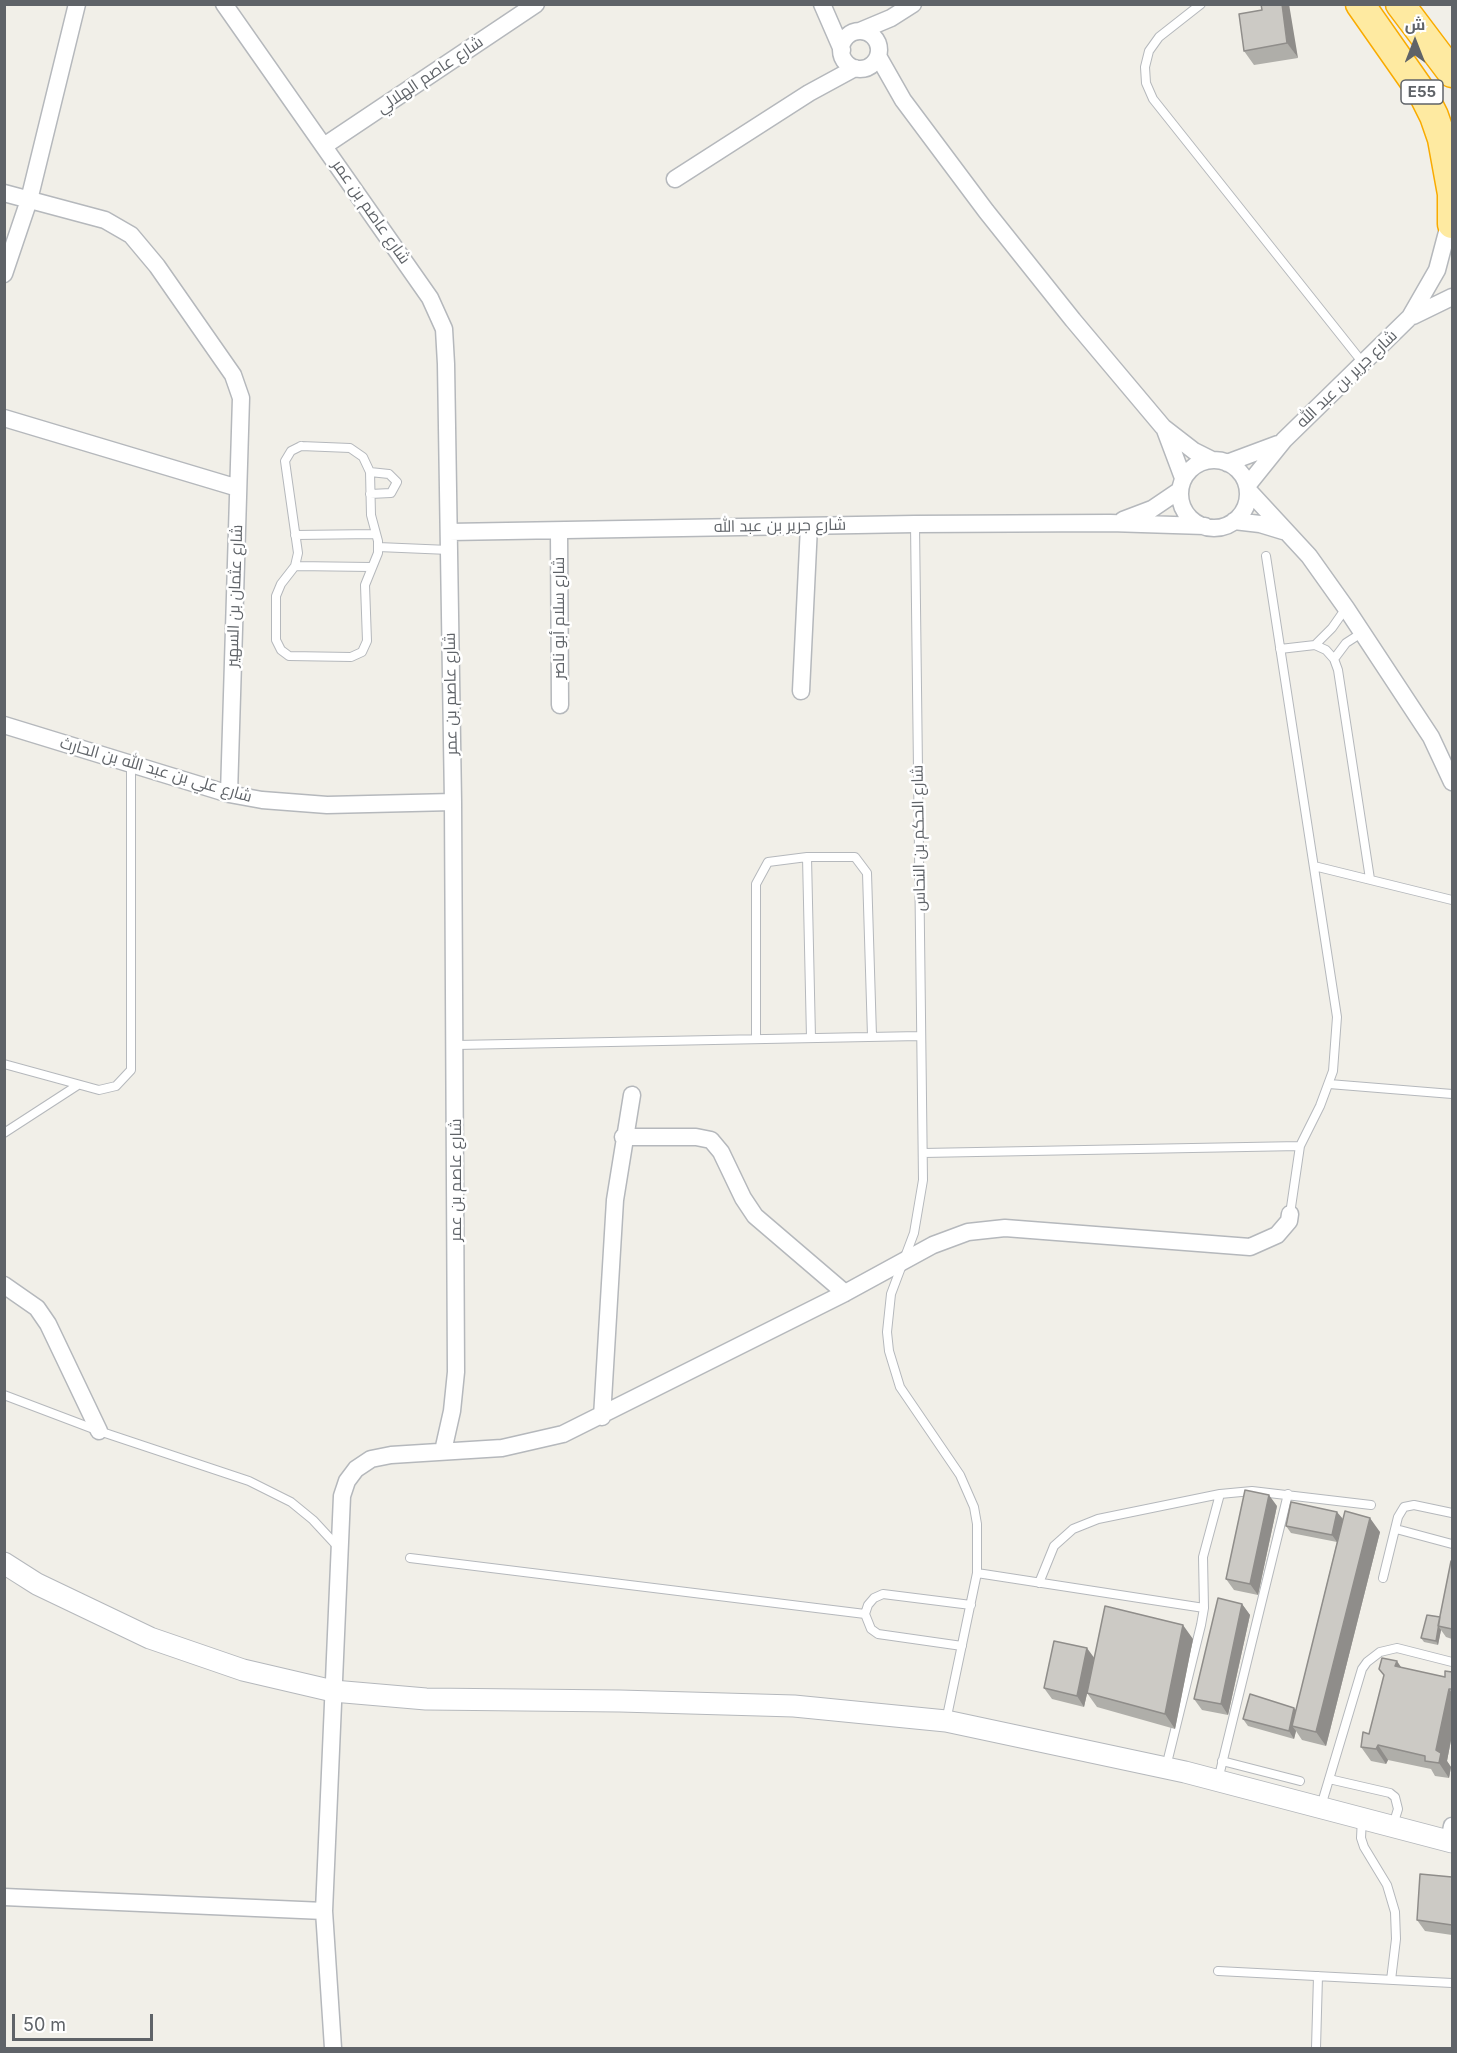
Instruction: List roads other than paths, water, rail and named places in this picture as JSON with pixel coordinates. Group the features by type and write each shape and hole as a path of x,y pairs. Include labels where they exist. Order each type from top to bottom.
{"highway":[{"name":"E55","path":"1360,4 1409,74 1430,109 1442,139 1452,207"},
{"name":"E55","path":"1400,4 1452,73"}],"street":[{"path":"4,274 29,200 77,4"},
{"name":"شارع عاصم بن عمر","path":"224,4 430,298 444,329 456,1045 456,1372 452,1411 443,1451"},
{"name":"شارع عاصم الهلالي","path":"324,146 536,4"},
{"path":"822,5 858,32 874,37 879,54 903,100 986,212 1163,427 1194,451 1220,461 1243,476 1247,488 1309,556 1363,632 1431,737 1452,782"},
{"path":"822,5 846,62 903,100"},
{"path":"809,93 820,82 842,51 846,38 907,9"},
{"path":"675,179 809,93 858,68 871,65 907,9"},
{"path":"4,193 29,200"},
{"name":"شارع عثمان بن السهير","path":"29,200 105,220 131,236 157,266 233,375 241,398 229,794"},
{"name":"شارع جرير بن عبد الله","path":"1247,488 1284,440 1410,318 1437,270 1452,207"},
{"name":"شارع جرير بن عبد الله","path":"1410,318 1452,297"},
{"path":"4,418 238,488"},
{"path":"1163,427 1181,484 1181,502 1186,513 1194,521 1205,526 1225,526 1234,521 1245,507 1247,488"},
{"name":"شارع جرير بن عبد الله","path":"1220,461 1247,457 1284,440"},
{"path":"1181,484 1190,469 1220,461"},
{"name":"شارع جرير بن عبد الله","path":"1110,523 1132,518 1152,509 1181,484"},
{"path":"1234,521 1260,524 1285,532"},
{"name":"شارع جرير بن عبد الله","path":"449,532 915,524 1110,523 1205,526"},
{"path":"801,691 809,526"},
{"name":"شارع سلام أبو ناصر","path":"558,531 560,705"},
{"name":"شارع علي بن عبد الله بن الحارث","path":"4,725 229,794 294,804 453,802"},
{"path":"602,1417 615,1200 623,1137 632,1095"},
{"path":"623,1137 696,1137 711,1140 721,1152 748,1208 755,1216 846,1293"},
{"path":"333,2049 324,1911 342,1496 347,1481 356,1469 371,1459 443,1451 502,1448 543,1440 602,1417 846,1293 950,1237 978,1230 1005,1228 1250,1247 1276,1236 1289,1221 1290,1214"},
{"path":"4,1285 21,1294 37,1308 48,1324 99,1431"},
{"path":"4,1563 37,1584 150,1638 243,1670 333,1691 426,1699 794,1706 946,1721 1166,1768 1220,1771 1320,1807 1393,1826 1451,1836"},
{"path":"4,1897 324,1911"}],"lane":[{"path":"1201,4 1159,37 1149,51 1145,67 1146,83 1153,99 1363,363"},
{"path":"301,446 350,448 363,457 370,472 370,494 372,522 378,547 364,585 367,641 362,652 351,657 295,657 285,654 278,646 275,603 281,584 295,566 298,553 285,467 291,451 301,446"},
{"path":"370,472 389,474 397,483 391,493 370,494"},
{"name":"شارع الحكم بن النحاس","path":"915,524 923,1152 920,1207 888,1313 889,1351 900,1387 968,1491 977,1524 977,1573 946,1721"},
{"path":"295,535 376,534"},
{"path":"378,547 449,550"},
{"path":"1266,556 1338,1017 1337,1053 1329,1084 1300,1146 1290,1214"},
{"path":"295,566 371,567"},
{"path":"1315,645 1332,628 1346,608"},
{"path":"1334,659 1346,644 1363,632"},
{"path":"1280,649 1315,645 1326,650 1334,659 1338,670 1370,879"},
{"path":"4,1064 78,1085 108,1089 123,1081 131,1070 131,763"},
{"path":"756,1039 756,884 768,862 807,857 855,857 867,873 872,1036"},
{"path":"807,857 811,1038"},
{"path":"1314,867 1452,900"},
{"path":"456,1045 920,1036"},
{"path":"1329,1084 1452,1094"},
{"path":"4,1133 78,1085"},
{"path":"923,1152 1300,1146"},
{"path":"4,1395 99,1431 249,1481 271,1491 313,1520 340,1549"},
{"path":"1040,1583 1054,1546 1062,1536 1084,1523 1220,1494 1252,1491 1371,1505"},
{"path":"1166,1768 1204,1608 1203,1557 1220,1494"},
{"path":"1288,1494 1220,1771 1300,1781"},
{"path":"1383,1578 1400,1511 1409,1505 1452,1513"},
{"path":"1396,1529 1452,1544"},
{"path":"410,1558 865,1614"},
{"path":"977,1573 1204,1608"},
{"path":"962,1646 878,1634 871,1629 865,1614 874,1598 883,1594 970,1605"},
{"path":"1320,1807 1367,1662 1380,1652 1397,1648 1452,1662"},
{"path":"1329,1779 1390,1793 1395,1797 1398,1809 1393,1826"},
{"path":"1362,1818 1361,1838 1364,1847 1387,1885 1395,1912 1396,1940 1391,1980"},
{"path":"1218,1971 1452,1983"},
{"path":"1316,2049 1318,1976"}]}
